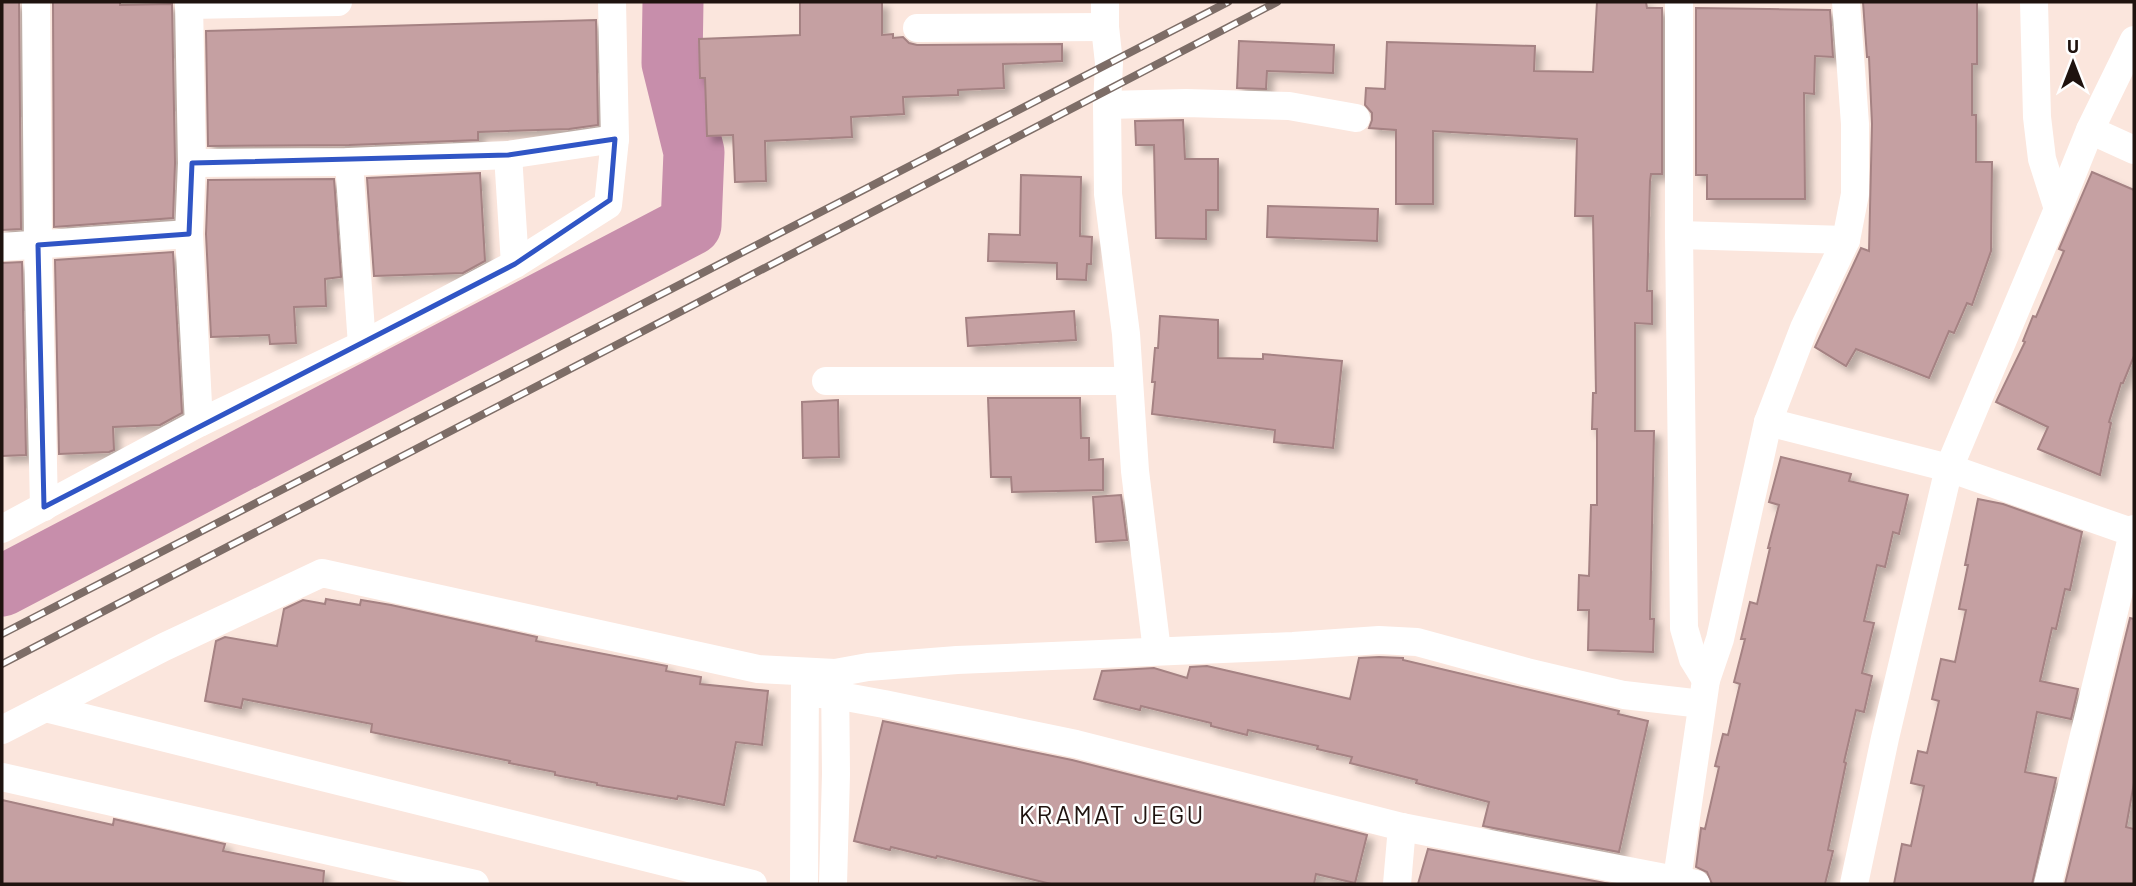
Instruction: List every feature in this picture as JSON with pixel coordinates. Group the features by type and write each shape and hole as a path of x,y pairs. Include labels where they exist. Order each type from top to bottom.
{"street":[{"path":"36,2 44,507"},
{"path":"200,424 189,234 192,163 189,3 338,2"},
{"path":"2,529 200,424 362,345 515,264 608,205 615,139 612,2"},
{"path":"1679,2 1684,628 1704,692"},
{"path":"2,730 163,647 322,573 758,670 805,683 835,684 1402,827 1686,882 1704,692 1720,639 1768,422 1804,328 1846,240 1855,194 1855,124 1846,2"},
{"path":"2034,2 2042,159 2058,209"},
{"path":"917,28 1105,14 1109,62 1108,194 1126,334 1135,471 1157,652"},
{"path":"1854,884 1885,738 1949,468 2090,130 2134,40"},
{"path":"1107,105 1186,103 1289,106 1356,118"},
{"path":"2090,130 2134,150"},
{"path":"192,163 349,162 508,155 615,139"},
{"path":"508,155 515,264"},
{"path":"349,162 362,345"},
{"path":"2,247 189,234"},
{"path":"1679,235 1846,240"},
{"path":"826,381 1127,381"},
{"path":"1768,422 1949,468 2134,531 2048,884"},
{"path":"835,684 910,664 1379,640 1417,642 1624,695 1704,692"},
{"path":"804,884 805,683"},
{"path":"833,884 835,684"},
{"path":"45,708 753,884"},
{"path":"2,777 475,884"},
{"path":"1397,884 1402,827"}],"highlighted area":[{"path":"615,139 610,200 515,264 44,507 38,245 189,234 192,163 508,155"}],"building":[{"path":"2,2 19,2 21,229 2,230"},
{"path":"53,2 172,4 175,163 173,218 54,227"},
{"path":"800,2 882,2 882,35 893,34 893,38 903,37 909,43 917,45 1062,44 1062,61 1003,64 1004,88 958,90 958,95 903,97 904,114 851,117 852,137 765,141 766,181 735,182 733,135 707,136 705,78 700,78 699,39 800,35"},
{"path":"1597,2 1646,2 1647,8 1662,8 1662,174 1651,174 1650,181 1647,291 1652,291 1652,324 1635,323 1635,431 1654,431 1650,619 1654,619 1653,652 1588,650 1589,610 1578,610 1579,575 1589,576 1591,505 1597,505 1597,429 1592,429 1593,393 1596,393 1593,216 1575,216 1577,139 1433,131 1433,204 1396,204 1396,130 1369,128 1372,113 1365,105 1366,88 1385,89 1387,42 1535,46 1534,71 1593,72"},
{"path":"1863,2 1977,2 1977,64 1972,64 1972,115 1976,115 1976,162 1992,162 1991,251 1972,305 1967,303 1954,333 1949,331 1929,378 1856,349 1846,366 1815,347 1861,248 1869,251 1872,124"},
{"path":"1696,8 1830,10 1833,57 1815,56 1814,94 1804,93 1805,199 1707,199 1707,175 1696,175"},
{"path":"596,20 598,125 569,129 478,132 478,140 349,145 208,146 206,31"},
{"path":"1239,41 1334,45 1333,73 1267,71 1266,89 1237,88"},
{"path":"1183,120 1185,159 1218,159 1218,210 1206,210 1206,239 1156,238 1154,145 1136,145 1135,121"},
{"path":"2092,172 2134,190 2134,356 2121,383 2109,422 2111,423 2100,475 2038,449 2048,427 1996,402 2064,251 2059,249"},
{"path":"480,173 485,261 463,273 374,276 367,178"},
{"path":"1021,175 1081,177 1080,236 1092,237 1091,264 1087,264 1086,280 1057,279 1057,263 988,261 989,234 1020,235"},
{"path":"334,179 341,277 325,279 326,306 294,307 296,343 270,344 269,335 211,337 206,234 208,180"},
{"path":"1268,206 1378,209 1377,241 1267,237"},
{"path":"173,252 182,413 160,425 113,427 114,450 109,452 59,454 55,260"},
{"path":"22,262 26,455 2,456 2,263"},
{"path":"1074,311 1076,340 968,346 966,318"},
{"path":"1160,316 1218,320 1218,358 1263,359 1263,354 1342,361 1333,448 1274,442 1275,430 1152,414 1155,382 1152,382"},
{"path":"988,398 1080,398 1081,438 1089,438 1089,460 1103,459 1103,490 1012,492 1011,477 991,477"},
{"path":"838,400 839,457 803,458 802,402"},
{"path":"1781,457 1851,474 1849,481 1908,495 1899,534 1893,532 1885,567 1877,565 1864,621 1874,623 1862,673 1872,676 1864,712 1856,710 1844,762 1846,763 1828,850 1833,851 1825,884 1712,884 1707,872 1696,867 1701,828 1705,829 1719,767 1715,766 1723,734 1728,735 1740,684 1734,682 1745,639 1741,639 1750,602 1757,604 1770,548 1779,505 1769,502"},
{"path":"1121,495 1127,540 1096,542 1093,497"},
{"path":"1978,499 2003,504 2082,532 2070,590 2065,589 2056,629 2052,628 2040,681 2078,689 2071,719 2037,712 2025,772 2056,778 2032,884 1894,884 1902,844 1911,846 1924,786 1911,783 1918,751 1927,753 1939,701 1932,699 1941,659 1955,662 1966,610 1959,609 1968,565 1965,565"},
{"path":"326,599 360,605 361,600 391,605 537,637 536,641 667,666 666,671 701,677 700,684 768,691 762,745 736,742 724,805 597,785 555,775 555,772 509,763 510,761 371,732 372,724 243,699 241,708 205,701 216,641 225,637 277,646 284,609 303,600 325,604"},
{"path":"2130,618 2134,619 2134,783 2126,827 2134,829 2134,884 2065,884"},
{"path":"1359,658 1403,658 1619,711 1618,714 1648,721 1619,852 1483,826 1489,802 1350,763 1352,757 1317,749 1318,746 1248,730 1247,735 1141,706 1140,710 1094,699 1102,671 1154,668 1187,678 1190,667 1207,666 1350,699"},
{"path":"883,721 1072,760 1367,835 1355,883 1316,874 1314,884 1051,884 937,856 936,858 891,847 890,850 854,841"},
{"path":"2,800 113,825 114,819 225,844 223,851 324,871 323,884 2,884"},
{"path":"1428,849 1610,884 1418,884"}],"waterway":[{"path":"2,586 691,225 694,152 672,63 673,2"}],"railway":[{"path":"2,634 1228,2"},
{"path":"2,664 1277,2"}],"district":[{"name":"KRAMAT JEGU","path":"1112,815"}]}
